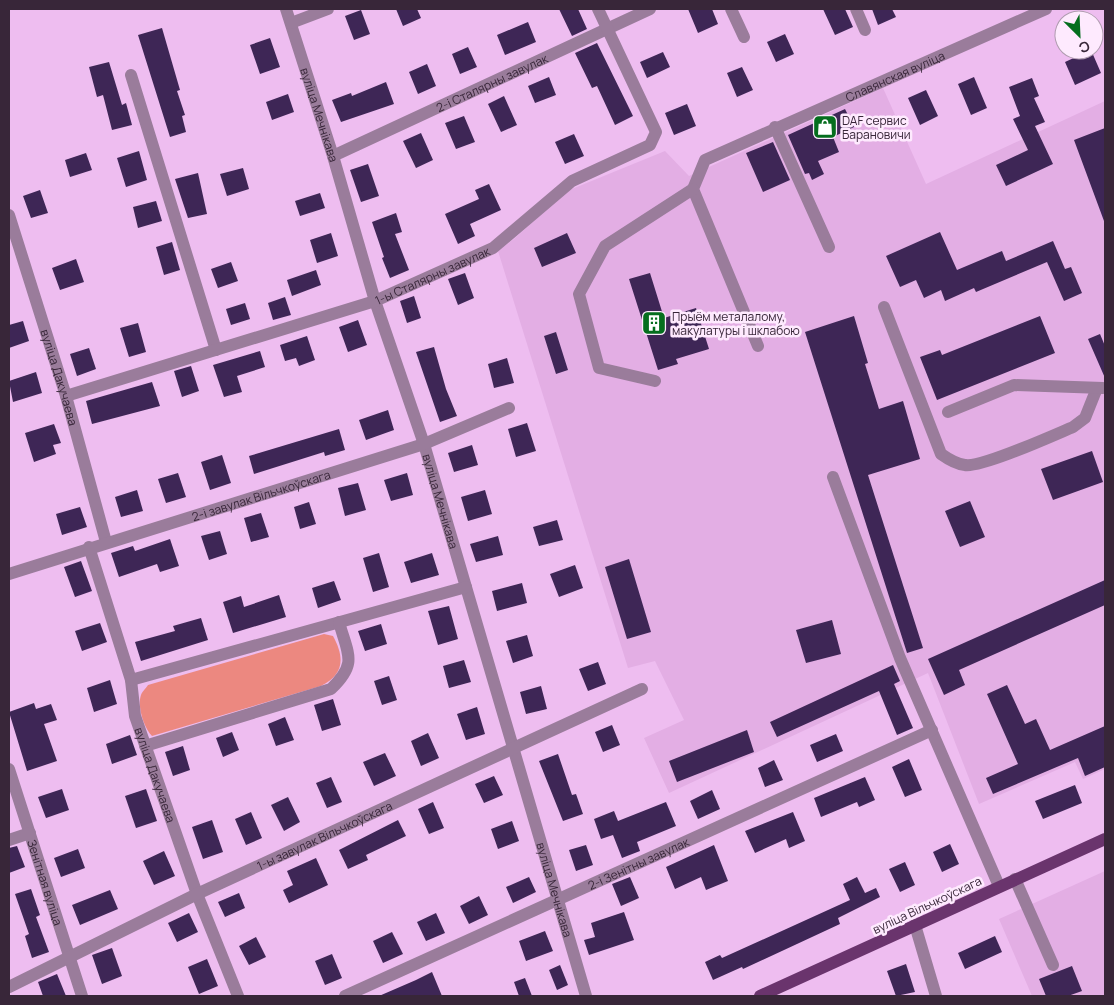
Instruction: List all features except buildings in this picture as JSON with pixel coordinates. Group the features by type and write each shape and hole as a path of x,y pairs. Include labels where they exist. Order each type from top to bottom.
{"main road":[{"name":"вуліца Вільчкоўскага","path":"760,996 1105,839"}],"street":[{"name":"вуліца Мечнікава","path":"286,9 333,156 374,301 424,444 586,996"},
{"path":"291,22 328,9"},
{"path":"598,9 607,28"},
{"name":"2-і Сталярны завулак","path":"333,156 650,9"},
{"path":"730,9 744,36"},
{"path":"856,9 865,30"},
{"name":"Славянская вуліца","path":"693,189 705,160 1046,9"},
{"name":"1-ы Сталярны завулак","path":"66,396 374,301 493,248 572,181 650,145 656,132 607,28"},
{"path":"131,75 216,350"},
{"path":"775,128 828,248"},
{"path":"655,381 599,368 579,294 605,246 693,189 758,346"},
{"name":"вуліца Дакучаева","path":"9,215 66,396 106,542"},
{"path":"884,307 941,454 950,461 967,466 984,462 1073,427 1085,418 1101,388 1014,385 948,412"},
{"name":"2-і завулак Вільчкоўскага","path":"9,574 90,547 424,444 509,408"},
{"path":"833,478 900,658 999,886"},
{"name":"вуліца Дакучаева","path":"90,547 131,680 135,716 196,894 238,996"},
{"path":"131,680 466,587"},
{"path":"145,746 331,690 345,676 350,663 339,622"},
{"name":"1-ы завулак Вільчкоўскага","path":"9,987 196,894 642,689"},
{"name":"2-і Зенітны завулак","path":"345,996 932,730"},
{"name":"Зенітная вуліца","path":"9,769 82,996"},
{"path":"9,840 30,833"},
{"path":"1015,879 1053,965"},
{"path":"915,925 936,996"}],"shaded area":[{"path":"883,88 926,184 1105,101 1105,769 1083,779 1075,762 979,804 928,673 669,793 644,738 684,720 655,661 628,668 498,251 567,191 665,151 689,176"},
{"path":"324,634 333,636 341,658 338,671 329,681 321,686 152,736 146,728 142,717 140,700 148,685"},
{"path":"1105,871 1105,996 1032,996 999,919"}],"place":[{"name":"DAF сервис Барановичи","path":"825,127"},
{"name":"Прыём металалому, макулатуры і шклабою","path":"654,323"}]}
